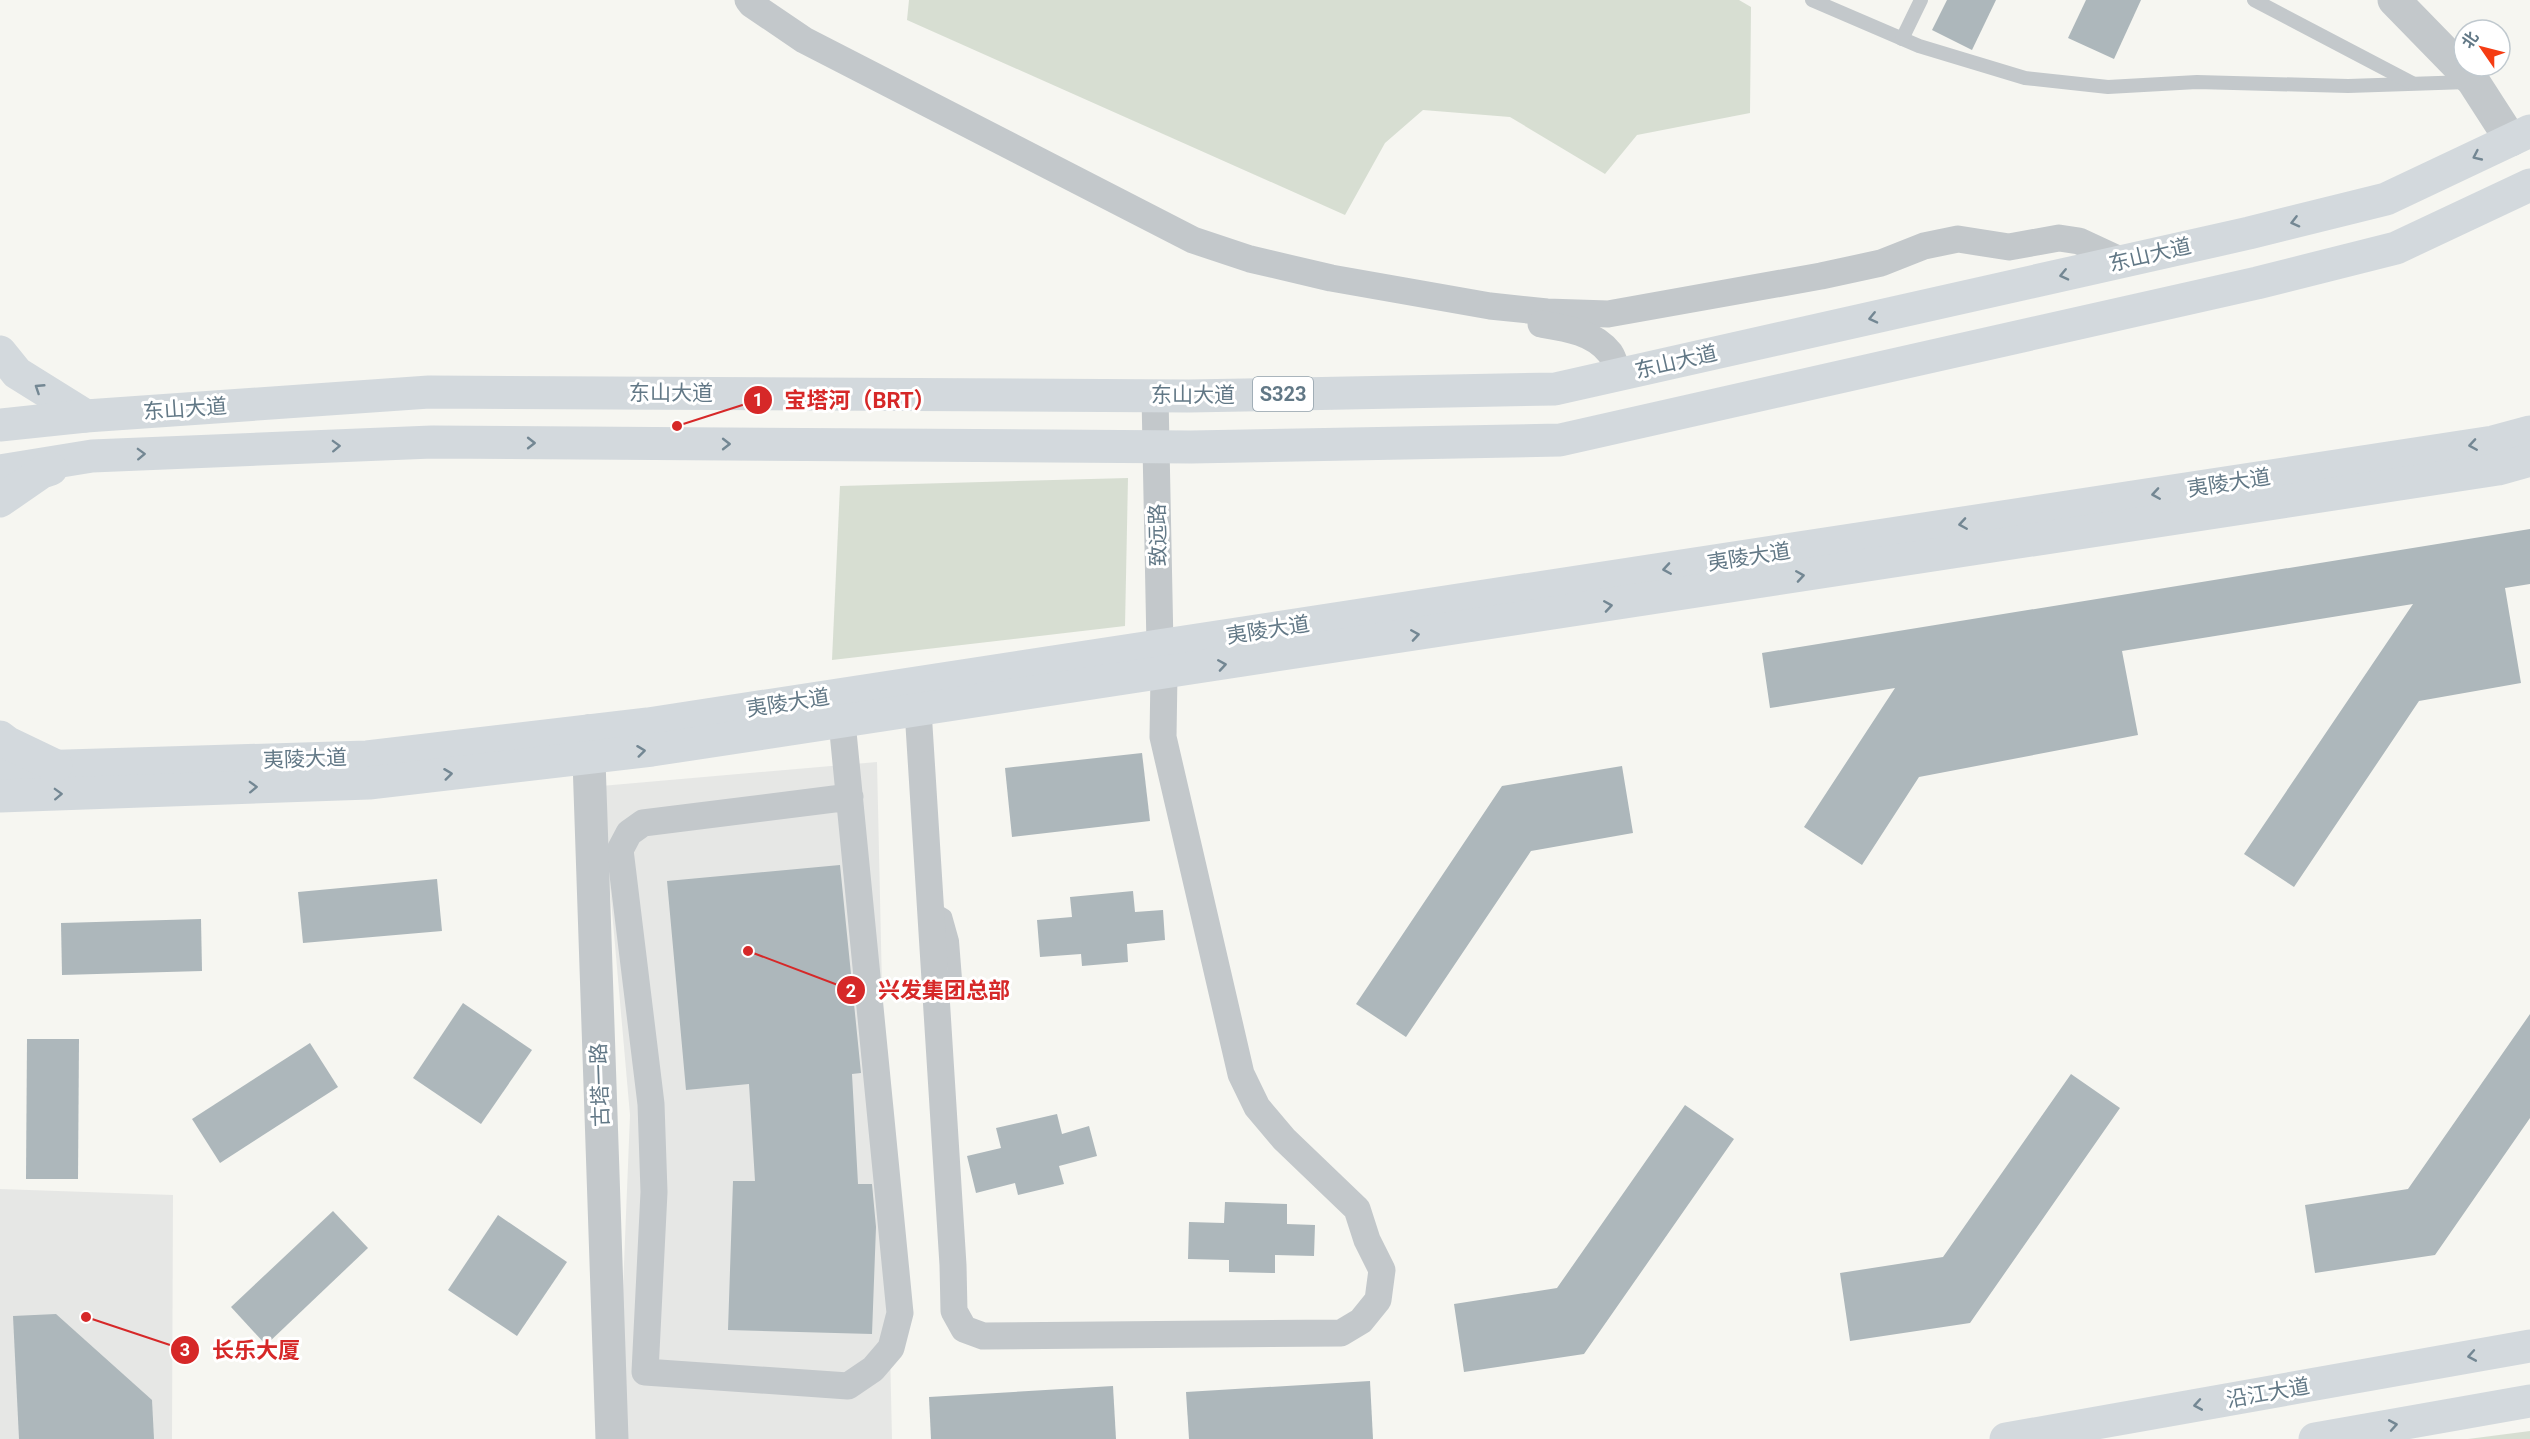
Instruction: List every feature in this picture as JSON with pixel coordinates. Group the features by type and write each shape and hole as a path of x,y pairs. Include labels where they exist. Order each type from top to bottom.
{"main road":[{"name":"东山大道","path":"0,425 86,416 429,392 1155,396 1556,389 2249,233 2386,199 2521,136"},
{"name":"东山大道","path":"0,471 92,456 432,442 1156,446 1560,440 2245,286 2396,248 2530,185"},
{"path":"0,352 17,373 86,416"},
{"name":"夷陵大道","path":"0,768 367,757 588,744 842,722 918,711 1162,660 2493,442 2530,432"},
{"path":"0,501 42,472 92,456"},
{"name":"夷陵大道","path":"0,796 369,783 588,744 648,724 1162,660 2498,469 2530,460"},
{"path":"0,737 56,766"},
{"name":"沿江大道","path":"2006,1439 2530,1346"},
{"path":"2315,1439 2530,1401"}],"street":[{"path":"748,0 804,40 1193,240 1250,258 1331,278 1490,306 1608,314 1821,276 1881,263 1924,246 1958,239 2009,247 2059,238 2079,241 2122,261"},
{"path":"2394,0 2473,81 2521,136"},
{"path":"1528,309 1530,317 1540,324 1565,327 1594,338 1611,354 1618,375"},
{"name":"致远路","path":"918,711 953,1264 954,1311 964,1329 983,1336 1341,1333 1361,1321 1378,1300 1382,1270 1367,1240 1357,1209 1284,1139 1257,1107 1241,1074 1163,737 1155,396"},
{"path":"842,722 850,797 900,1313 891,1348 873,1369 848,1386 645,1372 654,1192 651,1104 620,850 630,833 643,823 850,797"},
{"name":"古塔一路","path":"588,744 612,1439"}],"lane":[{"path":"1812,0 1902,39 2025,78 2108,87 2197,82 2348,87 2473,81"},
{"path":"1902,39 1922,0"},
{"path":"2254,0 2414,84"},
{"path":"930,907 945,916 952,941 955,978"}],"shaded area":[{"path":"909,0 1739,0 1751,7 1750,113 1637,135 1605,174 1510,117 1423,110 1385,143 1345,215 907,20"},
{"path":"1128,478 1125,626 832,660 840,486"},
{"path":"877,762 892,1439 617,1439 630,1115 601,786"},
{"path":"0,1189 173,1195 172,1439 0,1439"},
{"path":"2530,1431 2530,1439 2468,1439"}],"building":[{"path":"1947,0 1996,0 1972,50 1932,30"},
{"path":"2086,0 2141,0 2114,59 2068,38"},
{"path":"2530,529 2530,584 2505,588 2521,683 2419,701 2294,887 2244,854 2413,604 2122,651 2138,735 1919,777 1862,865 1804,827 1895,688 1770,708 1762,653"},
{"path":"1142,753 1150,821 1012,837 1005,768"},
{"path":"1622,766 1633,833 1531,851 1406,1037 1356,1004 1502,786"},
{"path":"840,865 861,1073 852,1074 858,1184 872,1184 876,1227 872,1334 728,1330 733,1181 755,1181 749,1084 686,1090 667,881"},
{"path":"437,879 442,931 303,943 298,892"},
{"path":"1133,891 1135,912 1163,910 1165,940 1127,944 1128,962 1082,966 1081,954 1040,957 1037,920 1072,917 1070,897"},
{"path":"201,919 202,971 62,975 61,923"},
{"path":"463,1003 532,1050 481,1124 413,1078"},
{"path":"2530,1014 2530,1118 2435,1255 2315,1273 2305,1205 2408,1189"},
{"path":"27,1039 79,1039 78,1179 26,1179"},
{"path":"310,1043 338,1087 220,1163 192,1119"},
{"path":"2071,1074 2120,1108 1970,1323 1850,1341 1840,1273 1943,1257"},
{"path":"1685,1105 1734,1139 1584,1354 1464,1372 1454,1304 1557,1288"},
{"path":"1057,1114 1062,1134 1089,1126 1097,1156 1059,1166 1064,1184 1018,1195 1015,1183 976,1193 967,1156 1001,1148 996,1128"},
{"path":"1225,1202 1287,1204 1287,1224 1315,1225 1314,1256 1275,1255 1275,1273 1229,1272 1229,1260 1188,1259 1189,1222 1224,1223"},
{"path":"333,1211 368,1248 266,1345 231,1307"},
{"path":"498,1215 567,1262 517,1336 448,1290"},
{"path":"56,1314 152,1400 154,1439 19,1439 13,1316"},
{"path":"1370,1381 1373,1439 1189,1439 1186,1392"},
{"path":"1113,1386 1116,1439 931,1439 929,1397"}],"place":[{"name":"宝塔河（BRT）","path":"677,426"},
{"name":"兴发集团总部","path":"748,951"},
{"name":"长乐大厦","path":"86,1317"}]}
